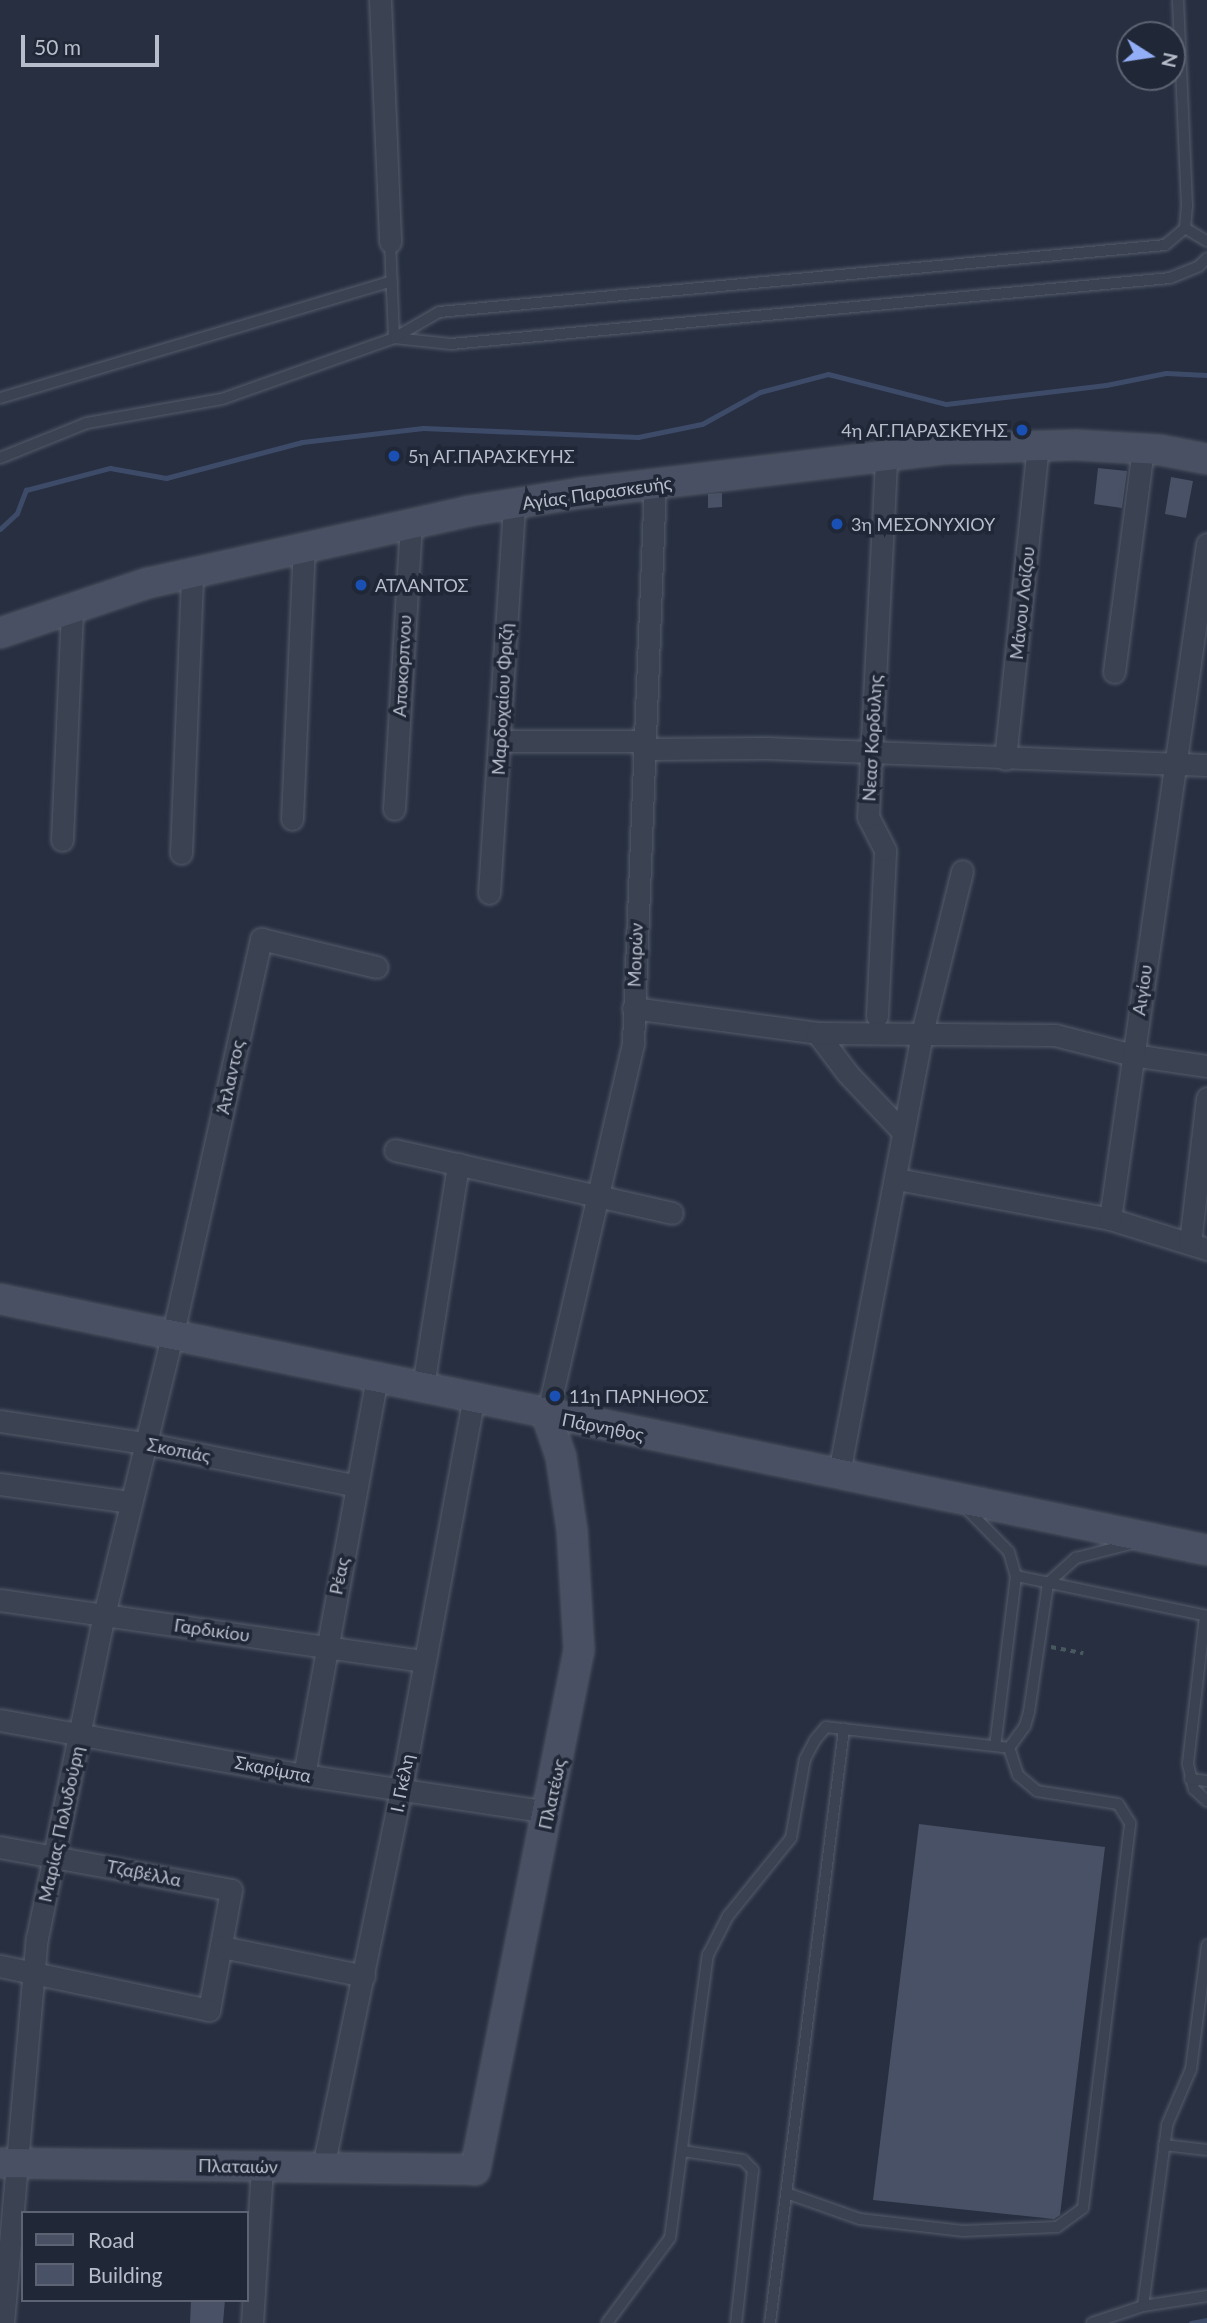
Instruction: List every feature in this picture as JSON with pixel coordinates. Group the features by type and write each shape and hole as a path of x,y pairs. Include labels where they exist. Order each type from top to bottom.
{"street":[{"path":"380,0 390,242"},
{"name":"Αγίας Παρασκευής","path":"0,633 72,608 192,574 411,523 513,504 942,449 1038,446 1143,449 1207,459"},
{"name":"Μάνου Λοίζου","path":"1005,760 1038,446"},
{"path":"1114,672 1143,449"},
{"name":"Νεασ Κορδυλης","path":"877,1016 886,850 869,817 886,457"},
{"name":"Μοιρών","path":"547,1416 633,1043 655,484"},
{"name":"Μαρδοχαίου Φριζή","path":"489,893 513,504"},
{"name":"Αποκορπνου","path":"394,809 411,523"},
{"name":"Αιγίου","path":"1110,1219 1207,544"},
{"path":"292,819 304,549"},
{"path":"181,853 192,574"},
{"path":"62,840 72,608"},
{"path":"500,741 1207,765"},
{"path":"839,1473 897,1179 902,1131 962,871"},
{"name":"Άτλαντος","path":"173,1333 261,939 377,967"},
{"path":"633,1008 817,1033 922,1037 1055,1035 1133,1055 1207,1066"},
{"path":"817,1033 902,1131"},
{"path":"897,1179 1110,1219 1199,1246 1207,1098"},
{"path":"395,1150 672,1213"},
{"path":"423,1386 458,1164"},
{"name":"Πάρνηθος","path":"0,1299 423,1386 547,1416 839,1473 957,1500 1207,1550"},
{"name":"Μαρίας Πολυδούρη","path":"3,2323 8,2163 32,1971 104,1615 129,1502 173,1333"},
{"name":"Ρέας","path":"304,1775 325,1647 377,1377"},
{"name":"Ι. Γκέλη","path":"323,2167 401,1790 474,1397"},
{"name":"Πλατέως","path":"475,2170 576,1675 579,1630 563,1468 547,1416"},
{"name":"Σκοπιάς","path":"0,1421 144,1443 356,1486"},
{"path":"0,1484 129,1502"},
{"name":"Γαρδικίου","path":"0,1600 424,1661"},
{"name":"Σκαρίμπα","path":"0,1720 81,1731 304,1775 548,1812"},
{"name":"Τζαβέλλα","path":"0,1847 231,1890 222,1947"},
{"path":"0,1966 209,2010 222,1947 364,1976"},
{"name":"Πλαταιών","path":"8,2163 475,2170"},
{"path":"252,2323 262,2166"}],"lane":[{"path":"1178,0 1185,228"},
{"path":"1185,228 1207,241"},
{"path":"0,458 88,423 222,398 394,338 439,312 1165,245 1185,228"},
{"path":"390,242 394,338"},
{"path":"394,338 451,344 1156,279 1199,266 1207,258"},
{"path":"0,398 392,282"},
{"path":"957,1500 1000,1541 1014,1562 1016,1576 995,1746"},
{"path":"1009,1748 1025,1726 1048,1583 1076,1558 1151,1539"},
{"path":"1016,1576 1206,1616 1190,1779 1207,1801"},
{"path":"607,2323 670,2238 713,1942 791,1838 809,1749 826,1727 1009,1748"},
{"path":"769,2323 789,2194 844,1729"},
{"path":"789,2194 860,2219 963,2231 1056,2227 1083,2208 1130,1823 1118,1804 1037,1791 1018,1775 1009,1748"},
{"path":"1190,1779 1207,1781"},
{"path":"1143,2306 1169,2116 1191,2069 1207,1945"},
{"path":"1164,2145 1207,2150"},
{"path":"683,2151 743,2160 753,2170 736,2323"},
{"path":"1091,2323 1143,2306 1207,2296"}],"path":[{"path":"1038,1644 1083,1653"}],"building":[{"path":"1098,468 1127,471 1122,508 1094,504"},
{"path":"1171,477 1193,481 1186,518 1165,514"},
{"path":"722,493 722,507 708,508 708,494"},
{"path":"919,1824 1105,1847 1060,2215 1054,2219 873,2200"},
{"path":"191,2302 225,2302 223,2323 190,2323"}],"waterway":[{"path":"0,529 17,513 26,490 110,468 166,478 302,442 423,428 638,437 702,424 760,392 828,374 946,404 1106,385 1166,373 1207,375"},
{"path":"1191,2323 1207,2320"}],"place":[{"name":"4η ΑΓ.ΠΑΡΑΣΚΕΥΗΣ","path":"1022,430"},
{"name":"5η ΑΓ.ΠΑΡΑΣΚΕΥΗΣ","path":"394,456"},
{"name":"3η ΜΕΣΟΝΥΧΙΟΥ","path":"837,524"},
{"name":"ΑΤΛΑΝΤΟΣ","path":"361,585"},
{"name":"11η ΠΑΡΝΗΘΟΣ","path":"555,1396"}]}
